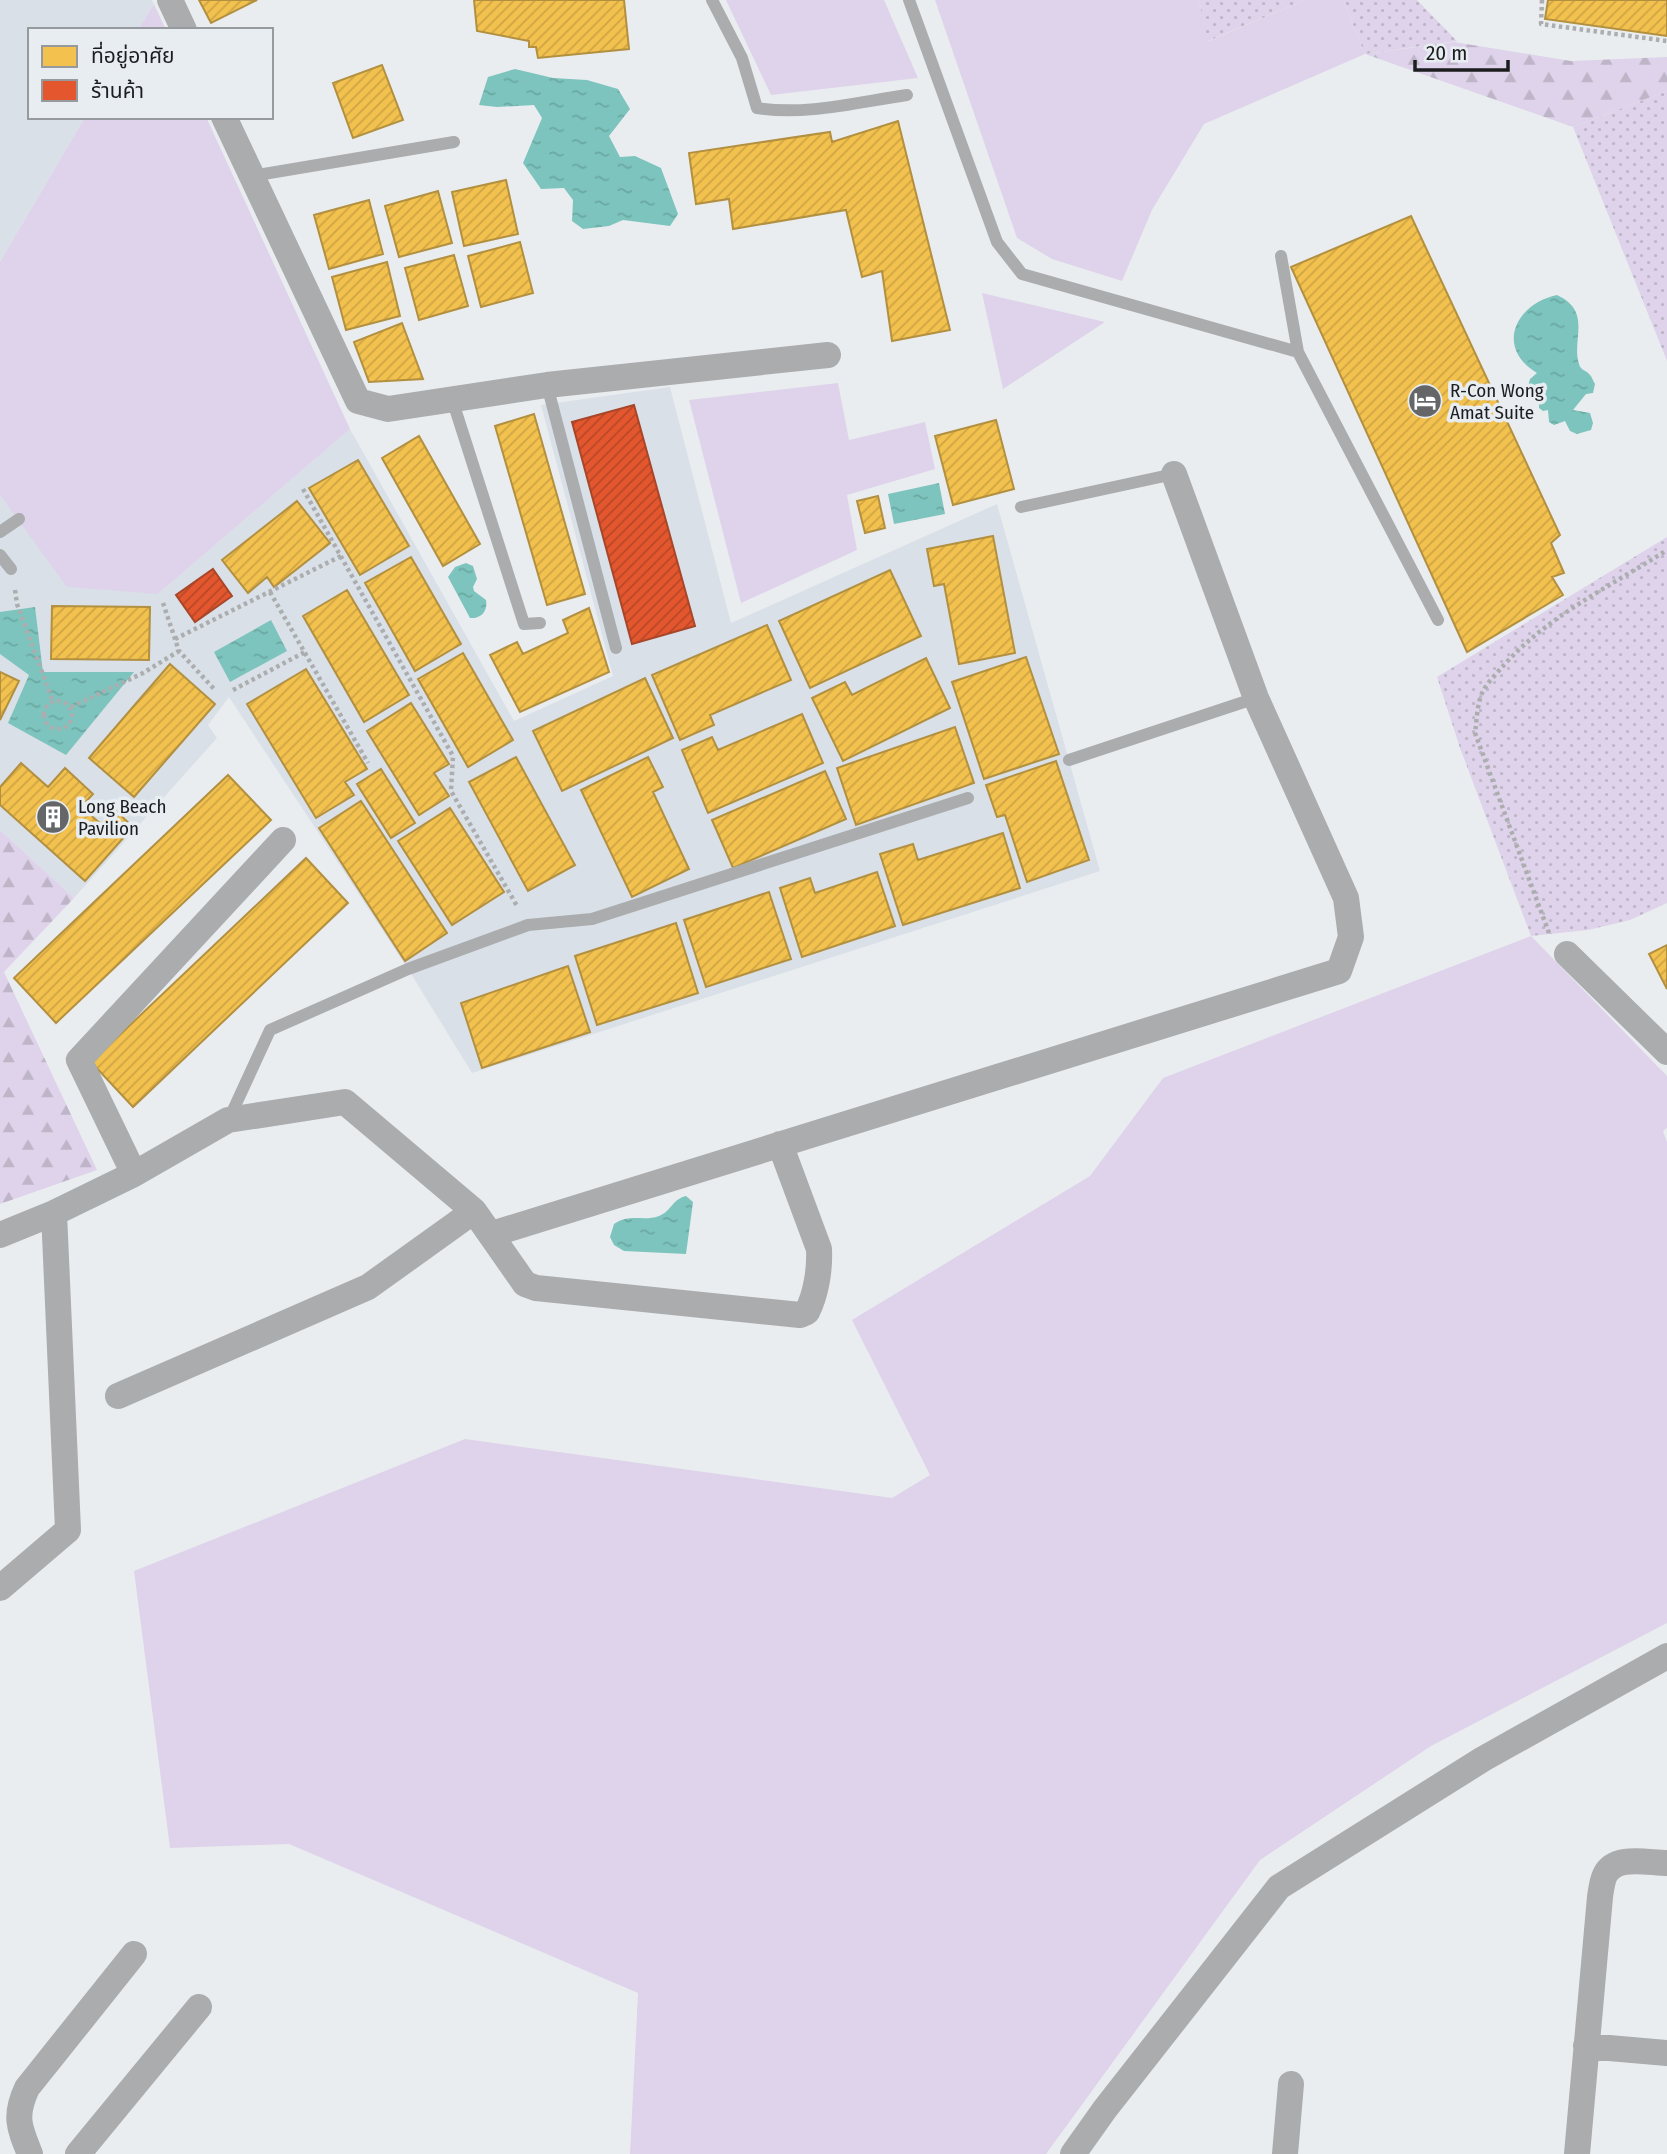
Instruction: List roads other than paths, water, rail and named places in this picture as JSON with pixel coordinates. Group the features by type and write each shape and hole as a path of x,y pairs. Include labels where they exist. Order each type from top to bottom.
{"street":[{"path":"170,0 183,28"},
{"path":"225,119 358,401 388,409 547,385 828,355"},
{"path":"492,1234 1339,971 1351,937 1346,898 1256,698 1174,474"},
{"path":"134,1174 79,1060 283,840"},
{"path":"1567,954 1667,1052"},
{"path":"0,1236 134,1174 228,1120 345,1102 474,1211 525,1284 536,1288 800,1315 807,1312 811,1304 820,1265 819,1249 780,1144"},
{"path":"118,1396 368,1287 474,1211"},
{"path":"0,1588 68,1531 54,1213"},
{"path":"1073,2154 1279,1886 1483,1759 1667,1656"},
{"path":"1577,2154 1600,1897 1605,1875 1613,1865 1622,1862 1667,1863"},
{"path":"30,2154 19,2128 19,2106 27,2088 134,1954"},
{"path":"78,2154 199,2007"},
{"path":"1586,2046 1667,2053"},
{"path":"1285,2154 1291,2084"}],"lane":[{"path":"712,0 742,58 757,108 774,111 800,110 907,95"},
{"path":"909,0 997,242 1021,274 1298,352"},
{"path":"251,176 454,142"},
{"path":"1281,256 1298,352 1438,620"},
{"path":"547,385 616,648"},
{"path":"452,399 524,624 540,623"},
{"path":"1021,507 1174,474"},
{"path":"0,532 19,519"},
{"path":"0,555 11,569"},
{"path":"1069,760 1256,698"},
{"path":"228,1120 270,1030 408,969 528,925 592,919 968,798"}],"water":[{"path":"515,69 553,78 587,80 618,89 630,109 609,136 620,157 635,156 661,168 678,214 670,226 623,220 609,226 583,229 572,221 573,200 564,188 541,189 523,163 542,118 534,105 479,105 488,77"},
{"path":"1557,295 1568,302 1578,318 1579,364 1595,384 1593,393 1586,394 1573,410 1590,413 1593,423 1591,430 1577,434 1570,431 1565,421 1554,425 1549,422 1548,410 1539,408 1539,403 1545,400 1542,394 1532,392 1528,386 1530,379 1537,373 1524,363 1516,352 1514,340 1515,328 1530,307"},
{"path":"939,483 945,514 894,524 888,494"},
{"path":"466,563 473,566 477,579 474,591 486,600 485,611 474,618 470,618 448,577 455,567"},
{"path":"35,607 43,672 134,672 66,755 8,723 29,675 0,654 0,612"},
{"path":"271,620 287,651 230,682 214,652"},
{"path":"686,1196 693,1202 686,1254 624,1251 614,1245 610,1237 614,1224 631,1218 659,1216 677,1200"}],"place":[{"name":"R-Con Wong Amat Suite","path":"1425,401"},
{"name":"Long Beach Pavilion","path":"53,817"}]}
